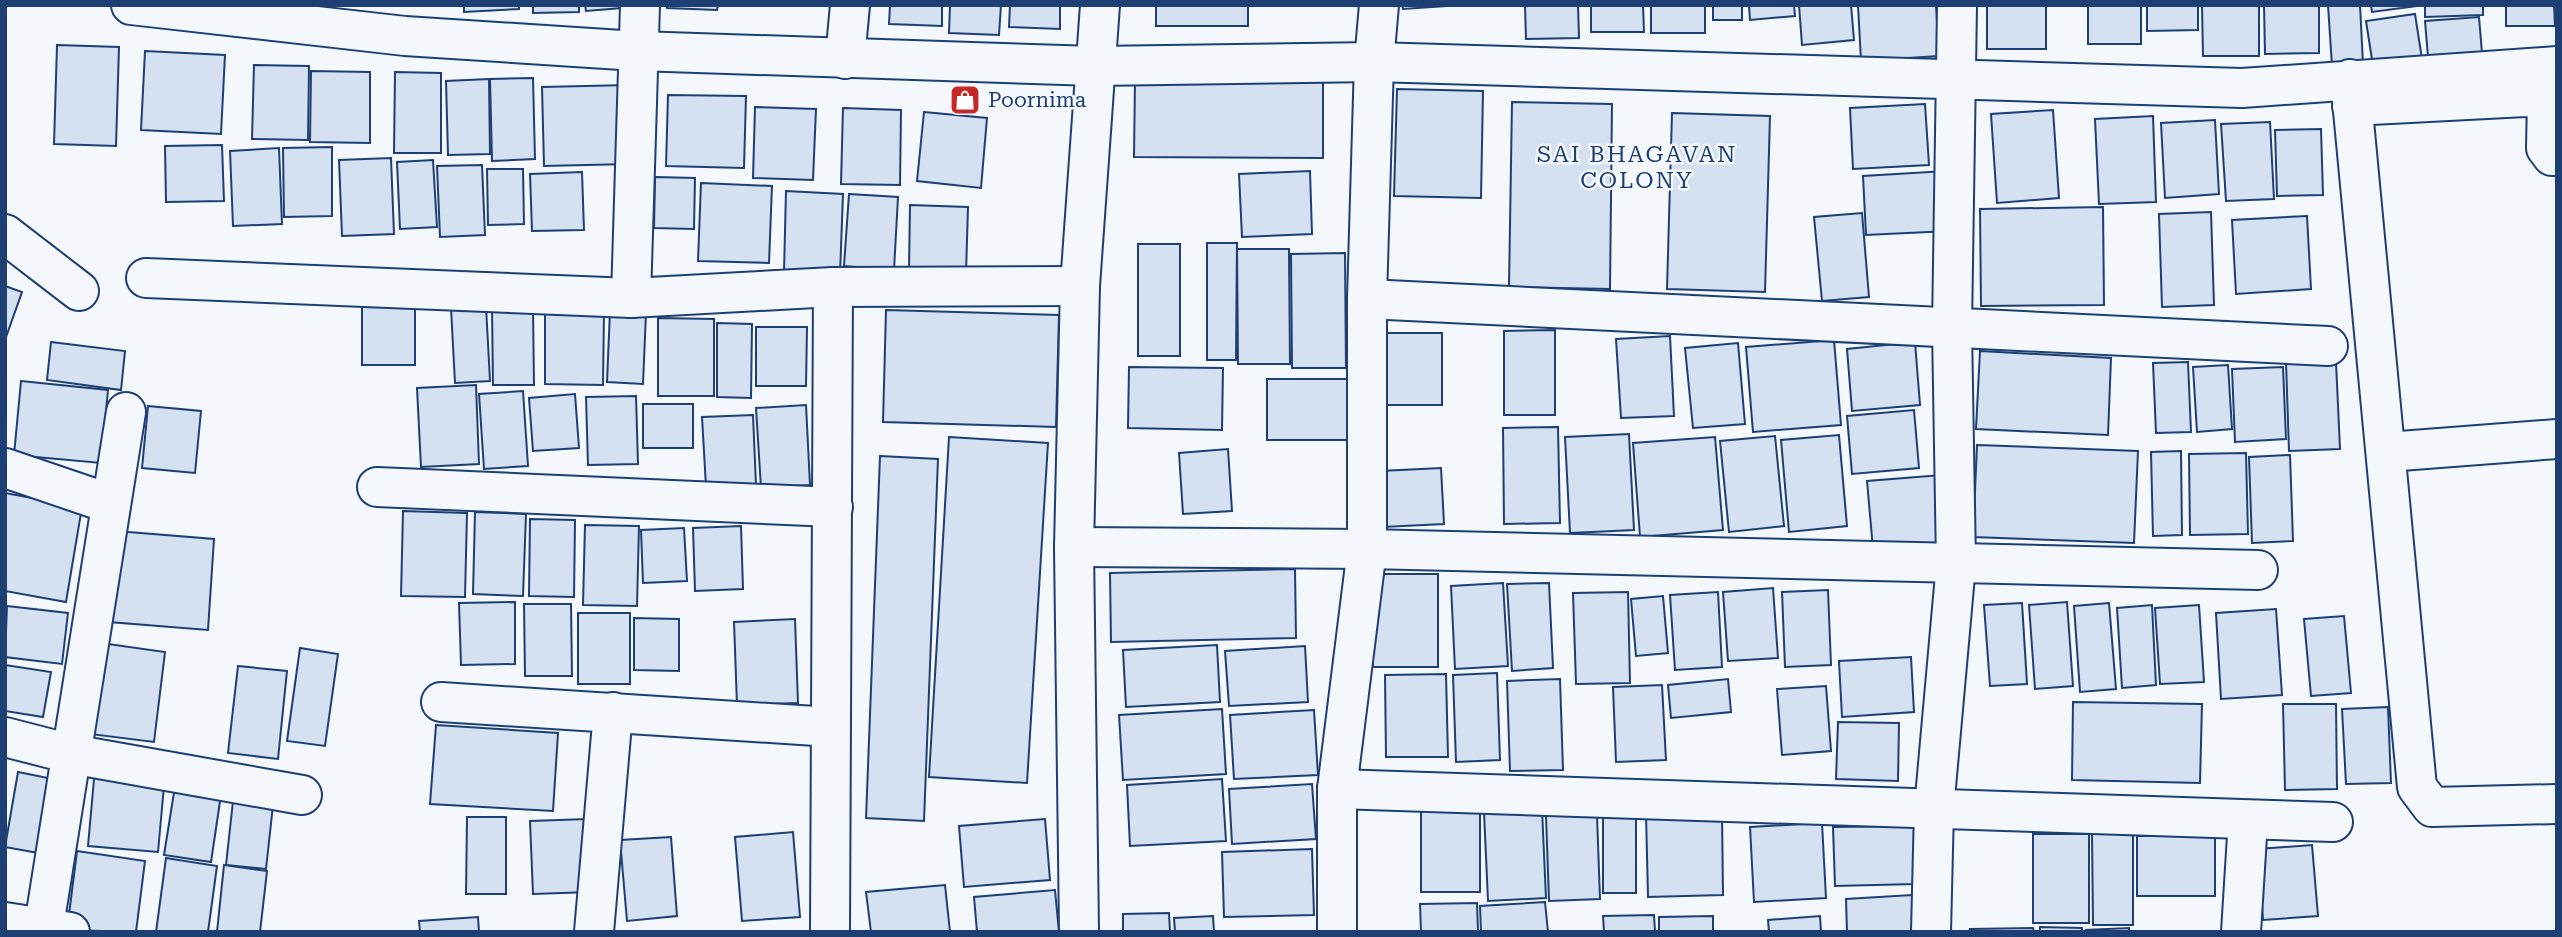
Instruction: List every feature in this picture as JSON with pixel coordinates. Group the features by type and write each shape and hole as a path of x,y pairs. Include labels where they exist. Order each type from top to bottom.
{"street":[{"path":"131,5 406,21 637,51 845,59 1095,66 1374,62 2351,93 2547,78 2546,148 2557,156"},
{"path":"631,298 639,5"},
{"path":"845,59 850,5"},
{"path":"1079,932 1074,547 1080,286 1100,5"},
{"path":"1337,932 1337,789 1367,549 1367,299 1374,62 1379,5"},
{"path":"1931,932 1934,809 1956,564 1952,328 1957,5"},
{"path":"2351,93 2417,786 2432,807 2557,804"},
{"path":"5,234 79,291"},
{"path":"146,278 631,298 833,287 1080,286"},
{"path":"830,932 833,287"},
{"path":"1367,299 2328,346"},
{"path":"5,922 52,930 71,754 126,412"},
{"path":"2387,452 2557,439"},
{"path":"5,468 111,504"},
{"path":"377,487 833,507"},
{"path":"1074,547 1367,549 2258,570"},
{"path":"442,702 831,727"},
{"path":"594,932 613,712"},
{"path":"5,737 71,754 302,795"},
{"path":"1337,789 2333,822"},
{"path":"2241,932 2248,820"}],"building":[{"path":"464,5 519,5 519,9 464,12"},
{"path":"533,5 579,5 579,12 533,13"},
{"path":"585,5 622,5 622,8 586,11"},
{"path":"667,5 718,5 717,10 667,8"},
{"path":"890,5 942,5 942,26 889,24"},
{"path":"950,5 1001,5 999,35 949,33"},
{"path":"1010,5 1060,5 1060,29 1009,27"},
{"path":"1156,5 1248,5 1248,26 1156,26"},
{"path":"1402,5 1462,5 1403,9"},
{"path":"1525,5 1578,5 1579,38 1526,39"},
{"path":"1591,5 1643,5 1644,32 1591,32"},
{"path":"1651,5 1705,5 1705,33 1651,33"},
{"path":"1713,5 1742,5 1742,20 1713,20"},
{"path":"1749,5 1794,5 1795,16 1750,20"},
{"path":"1799,5 1851,5 1854,40 1802,45"},
{"path":"1858,5 1936,5 1939,56 1861,61"},
{"path":"1987,5 2046,5 2046,49 1987,49"},
{"path":"2088,5 2141,5 2141,44 2088,44"},
{"path":"2147,5 2198,5 2198,30 2147,31"},
{"path":"2202,5 2259,5 2259,56 2203,56"},
{"path":"2264,5 2319,5 2319,53 2265,54"},
{"path":"2328,5 2360,5 2363,64 2332,66"},
{"path":"2371,5 2416,5 2417,6 2372,12"},
{"path":"2425,5 2483,5 2483,15 2425,17"},
{"path":"2506,5 2554,5 2555,26 2506,26"},
{"path":"2415,14 2422,59 2373,66 2366,21"},
{"path":"2479,17 2482,53 2428,57 2425,21"},
{"path":"57,45 119,47 116,146 54,144"},
{"path":"145,51 225,55 221,134 141,130"},
{"path":"254,65 309,66 308,140 252,139"},
{"path":"311,71 370,72 370,143 310,142"},
{"path":"395,72 441,73 441,153 394,153"},
{"path":"533,78 535,159 492,161 490,79"},
{"path":"489,79 490,154 448,155 446,81"},
{"path":"1135,80 1323,81 1323,158 1134,157"},
{"path":"629,85 630,164 544,166 542,87"},
{"path":"1397,89 1483,91 1481,198 1394,196"},
{"path":"668,95 746,96 744,168 666,166"},
{"path":"1512,102 1612,104 1610,289 1509,287"},
{"path":"1925,104 1929,165 1853,169 1850,108"},
{"path":"755,107 816,109 813,180 753,178"},
{"path":"843,108 901,110 900,185 841,184"},
{"path":"2053,110 2059,198 1997,203 1991,114"},
{"path":"924,112 987,118 981,188 917,181"},
{"path":"1672,113 1770,116 1765,292 1667,289"},
{"path":"2153,116 2156,202 2099,204 2095,119"},
{"path":"2215,120 2219,194 2165,198 2161,123"},
{"path":"2270,122 2274,199 2226,201 2221,124"},
{"path":"2321,129 2323,195 2277,196 2275,130"},
{"path":"222,145 224,201 166,202 165,146"},
{"path":"332,147 332,216 284,217 283,148"},
{"path":"279,148 282,224 233,226 230,151"},
{"path":"391,158 394,234 342,236 339,160"},
{"path":"433,160 437,227 400,229 397,162"},
{"path":"482,165 485,235 440,237 437,166"},
{"path":"487,169 523,169 524,224 488,225"},
{"path":"1310,171 1312,234 1242,237 1239,174"},
{"path":"1946,171 1949,231 1866,235 1863,176"},
{"path":"582,172 584,230 532,231 530,174"},
{"path":"655,177 695,178 694,229 654,228"},
{"path":"701,183 772,186 769,263 698,261"},
{"path":"786,191 843,194 840,275 784,272"},
{"path":"849,194 898,197 894,270 844,266"},
{"path":"910,205 968,207 966,273 909,271"},
{"path":"2103,207 2104,305 1981,306 1980,209"},
{"path":"2211,212 2214,305 2162,307 2159,214"},
{"path":"1862,213 1869,297 1822,301 1814,217"},
{"path":"2307,216 2311,289 2236,294 2232,220"},
{"path":"1207,243 1237,243 1236,360 1207,360"},
{"path":"1138,244 1180,244 1180,356 1138,356"},
{"path":"1237,249 1289,249 1290,364 1238,364"},
{"path":"1345,253 1346,368 1292,368 1291,254"},
{"path":"5,286 22,292 5,340"},
{"path":"415,299 415,365 362,365 362,300"},
{"path":"486,306 490,381 455,383 451,308"},
{"path":"492,309 533,309 534,385 493,385"},
{"path":"886,310 1059,315 1056,427 883,422"},
{"path":"545,311 604,312 603,385 545,384"},
{"path":"610,311 646,313 643,384 607,382"},
{"path":"658,318 714,319 714,396 658,396"},
{"path":"717,323 752,324 751,398 717,397"},
{"path":"756,327 807,327 806,386 756,386"},
{"path":"1555,330 1555,415 1504,415 1504,331"},
{"path":"1382,333 1442,333 1442,405 1383,405"},
{"path":"1670,336 1674,416 1621,418 1616,339"},
{"path":"1834,340 1841,425 1753,432 1746,347"},
{"path":"51,342 125,351 121,390 47,380"},
{"path":"1915,342 1920,405 1852,411 1847,349"},
{"path":"1738,343 1745,424 1693,428 1685,348"},
{"path":"1980,351 2111,358 2108,435 1976,429"},
{"path":"2188,362 2191,432 2156,433 2153,363"},
{"path":"2336,362 2340,449 2289,451 2286,363"},
{"path":"2228,365 2232,429 2197,432 2193,367"},
{"path":"1129,367 1223,368 1222,430 1128,428"},
{"path":"2283,367 2286,439 2235,442 2232,369"},
{"path":"1267,379 1352,379 1352,440 1267,440"},
{"path":"21,381 108,390 101,463 14,455"},
{"path":"476,385 479,464 421,467 417,388"},
{"path":"523,391 528,466 484,469 479,394"},
{"path":"575,394 579,448 533,451 529,398"},
{"path":"636,396 638,464 588,465 586,397"},
{"path":"643,404 693,404 693,448 643,448"},
{"path":"806,405 810,485 761,488 756,408"},
{"path":"148,406 201,411 195,473 142,468"},
{"path":"1914,410 1919,468 1852,474 1847,416"},
{"path":"753,415 756,485 706,487 702,417"},
{"path":"1558,427 1560,523 1504,524 1503,428"},
{"path":"1629,434 1634,530 1570,533 1565,437"},
{"path":"1839,435 1847,526 1789,532 1781,440"},
{"path":"1775,436 1784,526 1729,532 1720,441"},
{"path":"949,437 1048,443 1027,783 929,777"},
{"path":"1715,437 1723,530 1640,537 1633,443"},
{"path":"1977,445 2138,451 2134,543 1973,537"},
{"path":"1228,449 1232,511 1183,514 1179,453"},
{"path":"2181,451 2182,535 2153,536 2151,452"},
{"path":"2246,453 2248,534 2190,535 2189,454"},
{"path":"2290,455 2293,541 2252,543 2249,457"},
{"path":"880,456 938,459 924,821 866,818"},
{"path":"1441,468 1444,524 1383,527 1380,471"},
{"path":"1942,475 1948,542 1873,549 1867,481"},
{"path":"5,493 82,507 66,602 5,591"},
{"path":"403,511 467,513 465,597 401,596"},
{"path":"475,512 526,514 523,596 473,594"},
{"path":"530,519 575,520 574,597 529,596"},
{"path":"585,525 639,526 637,606 583,605"},
{"path":"741,526 743,589 695,591 693,528"},
{"path":"684,528 687,581 643,583 641,530"},
{"path":"116,531 214,539 208,630 109,622"},
{"path":"1295,569 1296,638 1111,642 1110,573"},
{"path":"1373,574 1438,574 1438,667 1373,667"},
{"path":"1503,583 1508,666 1455,669 1451,586"},
{"path":"1549,583 1553,668 1512,671 1507,584"},
{"path":"1773,588 1778,658 1728,661 1723,592"},
{"path":"1828,590 1831,665 1785,667 1782,592"},
{"path":"1628,592 1630,683 1576,684 1573,593"},
{"path":"1718,592 1722,667 1675,670 1670,595"},
{"path":"1663,596 1668,653 1636,656 1631,599"},
{"path":"515,602 515,664 461,665 459,603"},
{"path":"2067,602 2073,686 2035,689 2029,605"},
{"path":"2022,603 2027,684 1990,686 1984,605"},
{"path":"2109,603 2116,689 2080,692 2074,606"},
{"path":"524,604 571,604 572,676 525,676"},
{"path":"2152,605 2156,685 2122,688 2117,608"},
{"path":"2199,605 2204,682 2160,684 2155,608"},
{"path":"7,606 68,613 62,664 5,657"},
{"path":"2276,609 2282,695 2221,699 2216,613"},
{"path":"578,613 630,613 630,684 578,684"},
{"path":"2344,616 2351,693 2311,696 2304,619"},
{"path":"634,618 679,619 679,671 634,670"},
{"path":"795,619 798,703 737,705 734,622"},
{"path":"101,643 165,652 154,742 90,734"},
{"path":"1217,645 1220,702 1126,707 1123,650"},
{"path":"1305,646 1308,702 1229,706 1225,651"},
{"path":"300,648 338,654 325,746 287,741"},
{"path":"1911,657 1914,712 1842,717 1839,661"},
{"path":"5,665 51,672 43,717 5,711"},
{"path":"238,666 287,671 278,759 228,753"},
{"path":"1497,673 1500,760 1456,762 1453,675"},
{"path":"1446,674 1448,757 1386,757 1385,675"},
{"path":"1560,679 1563,770 1510,771 1507,681"},
{"path":"1728,679 1731,712 1671,718 1668,685"},
{"path":"1662,685 1666,760 1616,762 1613,687"},
{"path":"1826,686 1831,751 1782,755 1777,689"},
{"path":"2073,702 2202,704 2200,783 2072,780"},
{"path":"2283,704 2336,704 2337,789 2285,790"},
{"path":"2388,707 2391,783 2346,784 2342,709"},
{"path":"1222,709 1226,774 1123,780 1119,715"},
{"path":"1314,710 1318,775 1234,779 1230,715"},
{"path":"1838,722 1899,723 1898,781 1836,779"},
{"path":"436,725 558,733 553,811 430,804"},
{"path":"95,768 165,775 158,852 88,846"},
{"path":"18,772 58,780 44,854 5,847"},
{"path":"1222,779 1226,841 1130,846 1127,785"},
{"path":"176,780 222,788 211,862 164,855"},
{"path":"1312,784 1316,839 1232,844 1229,789"},
{"path":"234,792 274,796 266,869 226,865"},
{"path":"1480,803 1480,892 1421,892 1421,804"},
{"path":"1542,809 1546,898 1488,901 1484,812"},
{"path":"1722,813 1723,895 1648,897 1646,814"},
{"path":"1597,815 1600,899 1549,901 1546,816"},
{"path":"1636,815 1636,893 1603,893 1603,816"},
{"path":"467,817 506,817 506,894 466,894"},
{"path":"588,819 591,892 533,894 530,821"},
{"path":"1045,819 1050,880 964,887 959,826"},
{"path":"1822,823 1826,898 1754,902 1750,827"},
{"path":"1914,826 1916,884 1835,886 1833,827"},
{"path":"793,832 800,917 742,921 735,837"},
{"path":"2033,834 2089,834 2089,923 2033,923"},
{"path":"2092,834 2133,834 2133,925 2093,925"},
{"path":"2137,836 2215,836 2215,896 2137,896"},
{"path":"671,837 677,916 627,921 620,840"},
{"path":"2312,845 2318,916 2263,920 2258,849"},
{"path":"1312,849 1314,915 1224,917 1222,852"},
{"path":"77,851 145,861 136,932 67,930"},
{"path":"166,858 217,866 208,932 156,932"},
{"path":"224,865 267,871 260,932 217,932"},
{"path":"945,885 950,932 871,932 866,892"},
{"path":"1055,890 1059,932 977,932 974,897"},
{"path":"1912,895 1913,932 1847,932 1846,899"},
{"path":"1545,902 1548,932 1481,932 1480,906"},
{"path":"1477,903 1478,932 1421,932 1420,904"},
{"path":"1169,913 1170,932 1123,932 1123,914"},
{"path":"1654,915 1655,932 1604,932 1603,916"},
{"path":"1213,916 1214,932 1175,932 1174,918"},
{"path":"1713,916 1713,932 1659,932 1659,917"},
{"path":"1820,916 1821,932 1769,932 1768,920"},
{"path":"478,917 479,932 420,932 419,921"},
{"path":"2040,927 2082,928 2082,932 2040,932"},
{"path":"2033,928 2034,932 1970,932 1970,929"},
{"path":"2129,928 2129,932 2086,930"}],"place":[{"name":"Poornima","path":"965,100"}],"district":[{"name":"SAI BHAGAVAN COLONY","path":"1637,167"}]}
